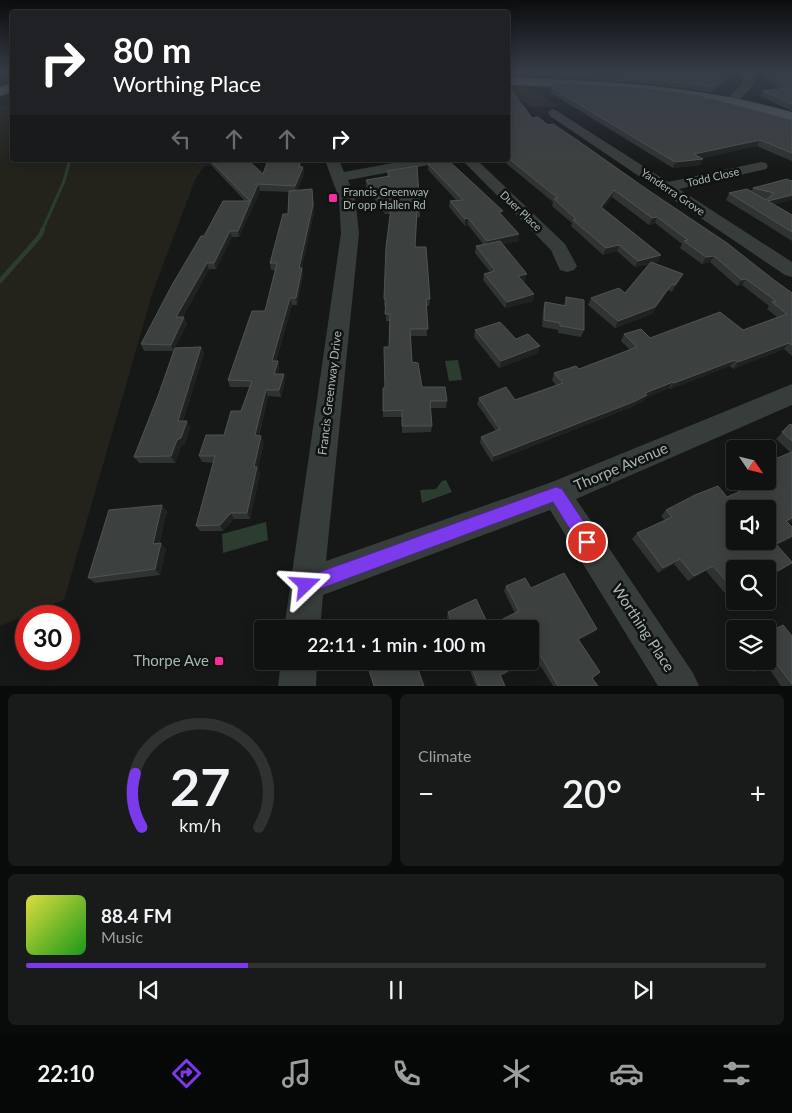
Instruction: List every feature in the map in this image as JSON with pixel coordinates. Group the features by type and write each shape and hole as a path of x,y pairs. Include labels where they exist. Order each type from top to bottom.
{"main road":[{"path":"743,103 792,117"}],"street":[{"name":"Yanderra Grove","path":"554,113 792,271"},
{"path":"336,168 410,162"},
{"name":"Duer Place","path":"471,162 559,248 567,266"},
{"name":"Todd Close","path":"666,187 760,166"},
{"name":"Francis Greenway Drive","path":"303,620 350,234 349,208 336,168"},
{"name":"Thorpe Avenue","path":"306,585 556,494 792,394"},
{"name":"Worthing Place","path":"556,494 680,686"},
{"path":"296,686 298,670"}],"shaded area":[{"path":"526,103 553,103 558,106 533,108"},
{"path":"10,105 10,162 207,162 195,180 153,291 64,600 52,605 15,605 15,620 0,626 0,106"},
{"path":"458,360 462,380 449,381 445,361"},
{"path":"446,480 452,492 422,503 420,490 436,489 442,481"},
{"path":"266,522 268,540 223,553 222,534"}],"building":[{"path":"510,103 521,103 532,118 538,117 548,125 553,124 577,140 727,243 792,293 792,345 789,343 738,362 735,360 673,382 645,393 647,395 633,402 494,456 481,437 500,429 479,398 506,387 515,400 563,383 554,373 576,366 579,369 637,347 624,334 641,329 650,338 720,312 743,330 787,314 772,302 776,301 746,279 742,280 714,256 706,257 684,241 688,240 657,217 652,218 614,190 601,207 661,255 638,261 619,245 606,248 573,220 576,219 554,199 558,198 510,160"},
{"path":"577,103 729,103 792,120 792,153 760,140 694,154 703,159 675,162"},
{"path":"212,162 250,162 263,174 267,162 300,162 299,167 303,167 295,186 258,184 238,231 230,231 214,263 207,263 176,317 184,317 171,345 141,344 172,285 201,236 204,236 223,201 250,201"},
{"path":"429,162 450,162 503,211 499,212 519,234 487,241 468,218 465,219 450,201 463,200 428,164 430,164"},
{"path":"417,166 420,211 417,211 415,247 426,247 430,299 426,299 428,329 410,329 412,362 418,363 422,387 445,387 447,401 430,401 432,426 402,426 402,410 383,411 383,388 385,388 384,347 389,347 390,314 385,314 386,299 384,299 386,247 391,208 385,208 366,180 390,176 387,171"},
{"path":"787,179 792,180 792,195 768,201 792,215 792,232 729,193 747,189 766,200 774,193 753,188"},
{"path":"312,189 313,205 299,268 302,268 296,298 290,298 272,361 278,361 274,374 284,374 279,390 266,390 255,435 261,436 254,467 257,467 247,513 231,513 220,525 196,526 215,456 199,456 206,435 224,435 231,411 241,411 252,381 228,380 252,311 265,311 277,263 270,263 283,214 288,214 289,191"},
{"path":"500,241 527,274 518,276 534,294 507,302 484,274 495,271 476,246"},
{"path":"651,262 683,274 675,285 672,284 655,307 618,321 591,298 619,288 625,293"},
{"path":"566,297 584,300 584,330 560,326 560,323 544,320 545,302 566,306"},
{"path":"500,322 516,339 528,334 540,346 501,361 475,330"},
{"path":"201,347 178,421 187,421 181,438 177,440 171,456 134,457 175,348"},
{"path":"790,424 792,425 792,441 782,432"},
{"path":"792,452 792,518 786,521 792,527 792,536 776,544 792,563 776,572 776,560 726,560 726,581 713,566 694,576 680,559 663,568 637,533 672,517 666,510 695,495 718,486 727,497 743,490 776,490 776,459"},
{"path":"162,505 153,544 161,543 155,569 88,578 109,510"},
{"path":"564,573 597,629 578,639 600,672 592,678 598,686 558,686 539,656 539,620 501,620 519,611 506,586 525,578 531,588"},
{"path":"476,599 486,620 451,620 448,612"},
{"path":"783,625 792,636 792,684 776,663 776,629"},
{"path":"369,670 418,670 424,686 374,686"},
{"path":"473,670 510,670 500,675 505,686 479,686"}],"waterway":[{"path":"42,231 64,181 69,162"},
{"path":"0,281 40,236 43,229"}],"place":[{"name":"Francis Greenway Dr opp Hallen Rd","path":"333,198"},
{"name":"Thorpe Ave","path":"219,661"}],"route":[{"path":"306,585 556,494 587,542"}]}
